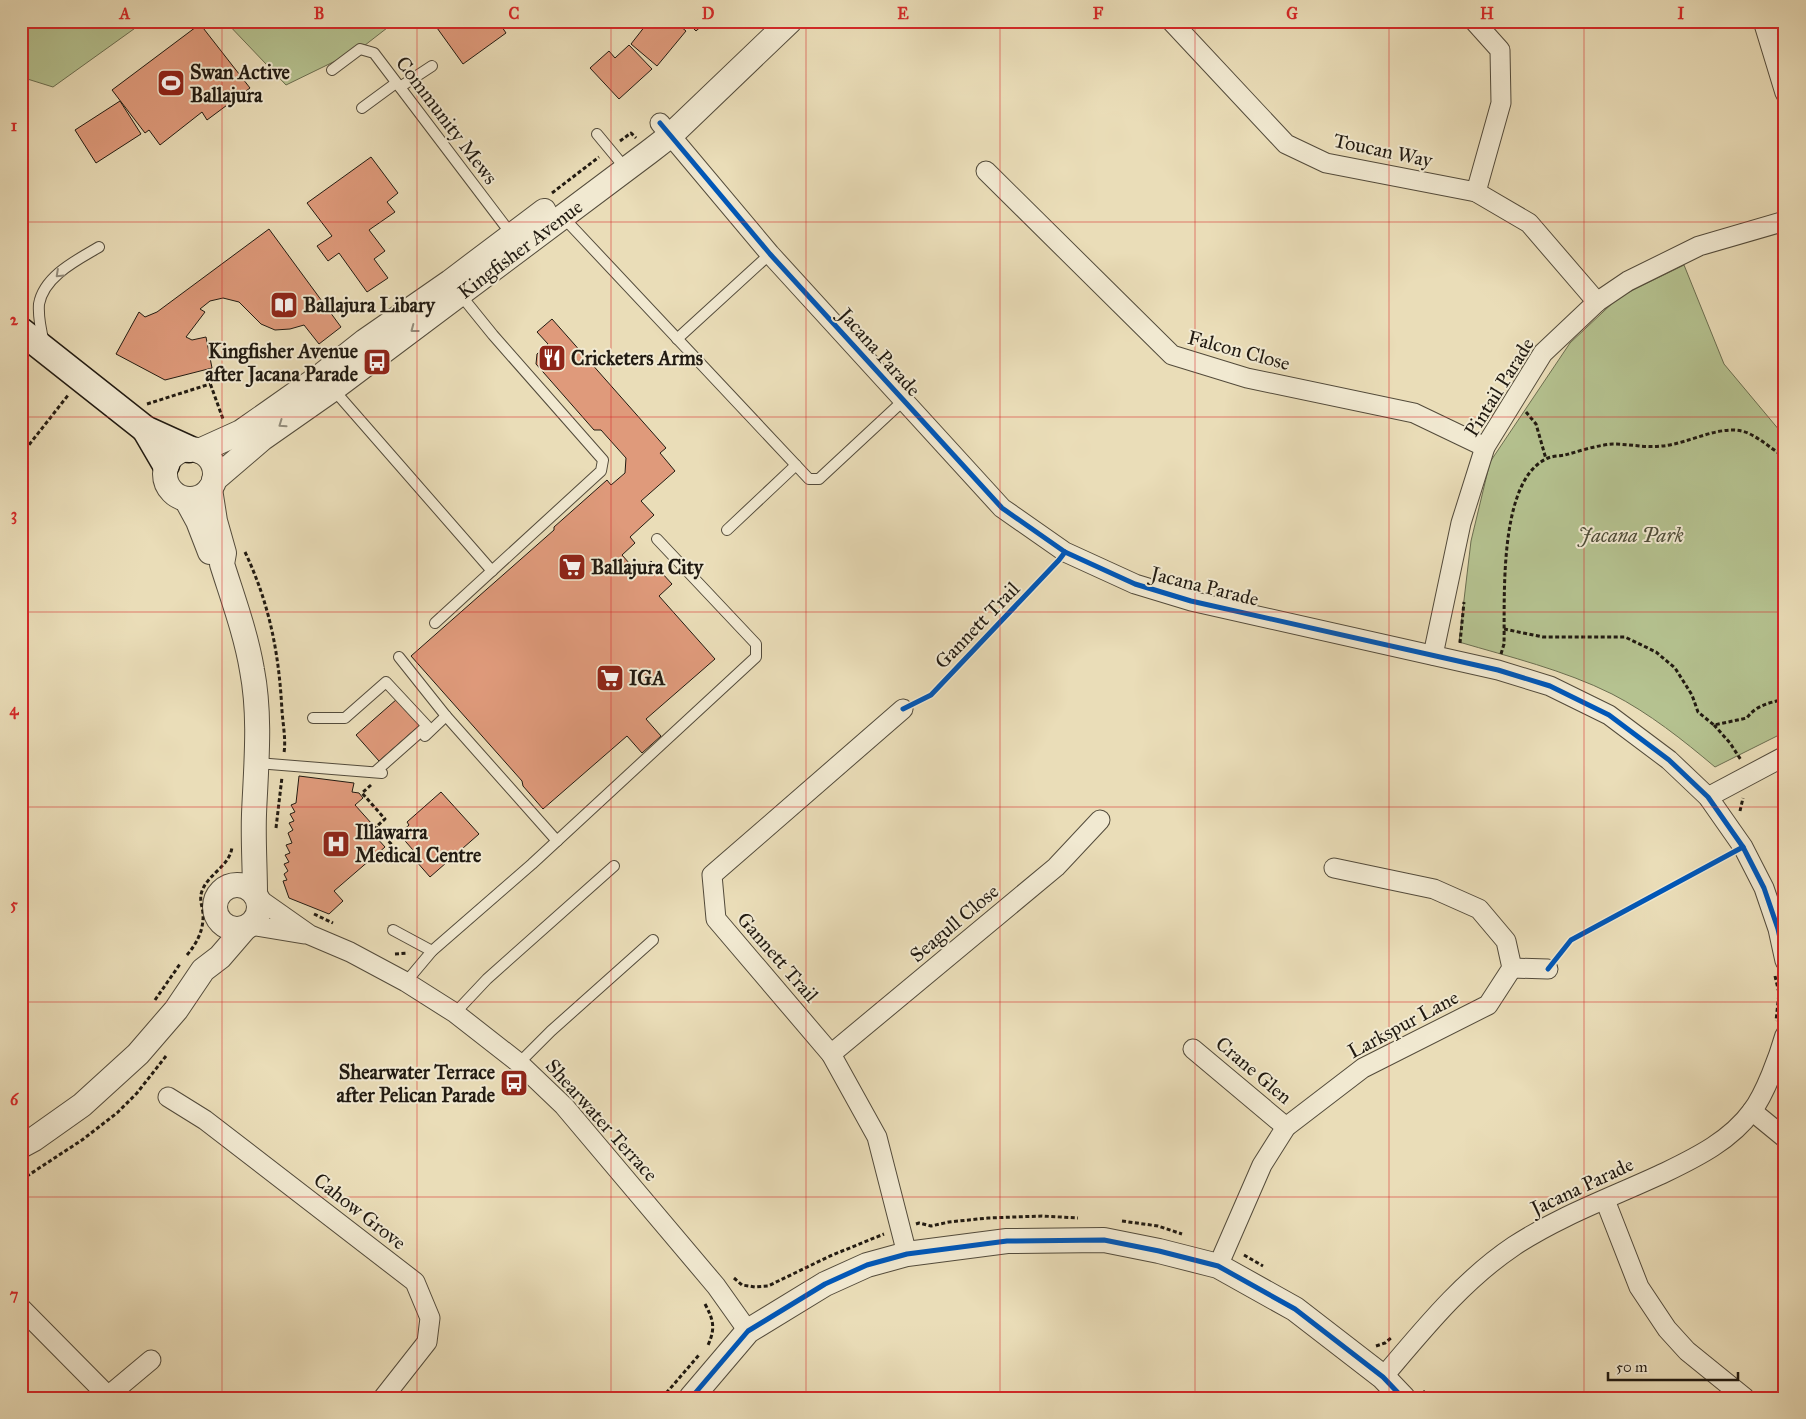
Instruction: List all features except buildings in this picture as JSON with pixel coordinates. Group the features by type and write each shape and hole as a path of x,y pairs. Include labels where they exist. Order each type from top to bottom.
{"main road":[{"path":"21,331 81,378 194,450"},
{"path":"142,418 161,473"}],"street":[{"name":"Kingfisher Avenue","path":"212,484 328,382 517,241 639,141 666,129 768,21"},
{"name":"Kingfisher Avenue","path":"517,241 560,214 617,158 666,129 790,21"},
{"name":"Toucan Way","path":"1171,21 1286,144 1326,163 1476,192 1529,223 1598,302"},
{"path":"1474,21 1500,50 1501,103 1476,192"},
{"path":"1784,21 1765,24 1785,93"},
{"name":"Jacana Parade","path":"666,129 770,254 1002,508 1065,552 1135,584 1191,601 1498,670 1550,686 1609,715 1669,760 1708,797 1743,848 1764,888 1778,929 1780,968"},
{"name":"Falcon Close","path":"986,171 1172,355 1247,378 1414,413 1485,447"},
{"name":"Pintail Parade","path":"1433,655 1461,523 1485,447 1543,353 1598,302 1628,281 1699,246 1785,221"},
{"name":"Kingfisher Avenue","path":"194,450 242,432 328,382"},
{"path":"222,564 211,554 198,521 176,500 168,486 164,472 161,473 172,457 180,451 194,450 210,460 213,466 212,484 215,521 224,553 222,564 245,637 253,671 257,720 257,763 264,830 255,896"},
{"path":"176,500 195,499 204,495 212,484"},
{"name":"Gannett Trail","path":"903,709 712,876 716,919 832,1054 877,1136 907,1254"},
{"path":"1708,797 1785,756"},
{"name":"Seagull Close","path":"832,1054 1056,867 1100,820"},
{"path":"247,926 235,929 226,926 218,919 215,901 222,891 233,885 264,830"},
{"path":"1334,868 1434,889 1479,909 1506,941 1512,968 1548,969"},
{"path":"21,1146 82,1105 138,1054 176,1010 204,970 220,957 256,917 259,907 255,896 245,886 233,885"},
{"name":"Shearwater Terrace","path":"255,896 310,935 350,952 406,982 455,1013 519,1063 564,1106 716,1286 748,1331"},
{"path":"204,970 218,919"},
{"name":"Shearwater Terrace","path":"247,926 310,935"},
{"name":"Larkspur Lane","path":"1218,1266 1262,1165 1286,1127 1362,1068 1488,1005 1512,968"},
{"name":"Jacana Parade","path":"1383,1377 1435,1315 1474,1276 1512,1247 1544,1226 1692,1160 1715,1146 1736,1129 1752,1111 1780,1052 1780,1031"},
{"name":"Crane Glen","path":"1193,1048 1286,1127"},
{"name":"Cahow Grove","path":"168,1097 205,1120 415,1282 430,1318 427,1342 383,1398"},
{"path":"1752,1111 1785,1138"},
{"path":"1605,1200 1638,1287 1667,1329 1687,1351 1745,1398"},
{"path":"691,1398 748,1331 826,1284 867,1265 907,1254 1008,1241 1104,1240 1159,1250 1218,1266 1295,1309 1383,1377 1403,1398"},
{"path":"21,1308 109,1397 151,1360"}],"lane":[{"name":"Community Mews","path":"332,70 360,49 374,53 517,241"},
{"path":"362,108 432,66"},
{"path":"597,134 617,158"},
{"path":"560,214 809,480 819,479 904,400"},
{"path":"46,350 39,304 43,292 61,271 99,247"},
{"path":"678,338 770,254"},
{"path":"435,623 601,471 603,460 499,343 455,288"},
{"path":"328,382 492,571"},
{"path":"727,530 796,465"},
{"path":"406,982 432,951 556,841 756,657 756,644 657,539"},
{"path":"399,657 446,716 556,841"},
{"path":"313,718 345,718 386,682 427,726 380,772"},
{"path":"257,763 380,772 446,716"},
{"path":"455,1013 487,979 614,866"},
{"path":"393,930 432,951"},
{"path":"519,1063 551,1031 653,940"}],"path":[{"path":"546,197 617,158 632,133 639,141"},
{"path":"206,372 225,427"},
{"path":"21,455 81,378"},
{"path":"142,418 210,384"},
{"path":"1520,418 1524,410 1536,424 1546,459"},
{"path":"1498,670 1504,644 1505,555 1513,508 1522,486 1531,471 1546,459 1612,444 1649,448 1673,445 1722,430 1738,430 1749,433 1785,457"},
{"path":"161,473 176,500"},
{"path":"244,549 265,601 275,643 281,687 285,749 283,765 264,830"},
{"path":"1465,596 1459,642 1466,649 1473,651 1470,663"},
{"path":"1504,628 1543,637 1624,637 1656,652 1675,668 1692,695 1698,712 1714,725 1730,743 1751,774"},
{"path":"1714,725 1747,718 1752,710 1766,703 1785,699"},
{"path":"380,772 362,793 385,819 376,827 392,845 400,860"},
{"path":"1740,814 1740,807 1746,794"},
{"path":"153,1004 196,944 202,929 203,913 200,901 203,889 226,863 232,851 232,843"},
{"path":"310,912 335,924"},
{"path":"388,951 397,955 408,953 423,961"},
{"path":"1780,968 1778,993 1780,1031"},
{"path":"21,1180 82,1140 117,1114 137,1093 171,1048"},
{"path":"731,1276 742,1285 768,1286 830,1256 900,1228"},
{"path":"704,1303 713,1320 713,1330 707,1346"},
{"path":"1376,1346 1385,1343 1396,1333"},
{"path":"662,1398 702,1352"}],"green space":[{"path":"21,21 145,21 53,87 21,77"},
{"path":"225,21 396,21 360,49 286,85"},
{"name":"Jacana Park","path":"1684,265 1724,364 1785,437 1785,732 1715,767 1665,727 1594,685 1556,671 1459,642 1471,541 1490,462 1570,343 1619,297"}],"cycle path":[{"path":"660,123 770,254 1002,508 1065,552 1135,584 1191,601 1498,670 1550,686 1609,715 1669,760 1708,797 1743,847 1764,888 1778,929 1785,961"},
{"path":"903,709 931,695 1065,552"},
{"path":"1548,969 1571,940 1743,847"},
{"path":"691,1398 748,1331 825,1284 867,1265 907,1254 1007,1241 1104,1240 1159,1251 1218,1266 1295,1309 1383,1377 1403,1398"}],"place":[{"name":"Swan Active Ballajura","path":"171,83"},
{"name":"Ballajura Libary","path":"284,305"},
{"name":"Cricketers Arms","path":"552,358"},
{"name":"Kingfisher Avenue after Jacana Parade","path":"377,362"},
{"name":"Ballajura City","path":"572,567"},
{"name":"IGA","path":"610,678"},
{"name":"Illawarra Medical Centre","path":"336,844"},
{"name":"Shearwater Terrace after Pelican Parade","path":"514,1083"}]}
